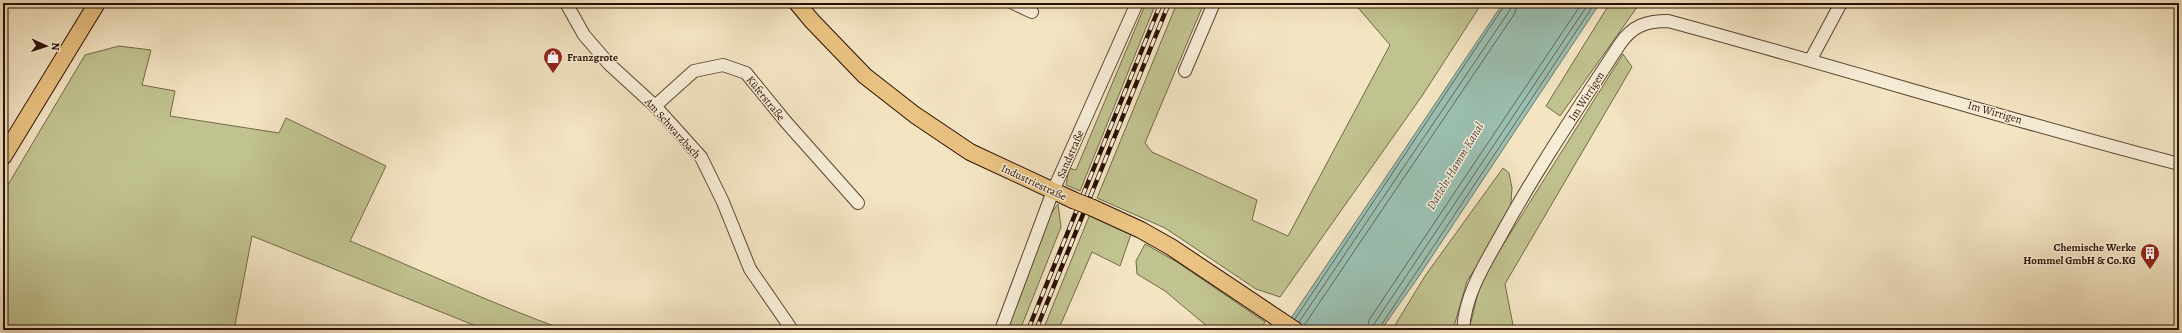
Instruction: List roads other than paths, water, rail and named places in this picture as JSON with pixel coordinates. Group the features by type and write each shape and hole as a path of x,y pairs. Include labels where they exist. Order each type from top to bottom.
{"main road":[{"path":"3,157 97,3"},
{"name":"Industriestraße","path":"797,3 812,21 865,76 915,115 970,152 1141,230 1171,247 1295,330"}],"street":[{"name":"Am Schwarzbach","path":"566,3 584,35 610,64 655,106 701,157 723,202 750,269 792,330"},
{"path":"1013,3 1032,12"},
{"name":"Sandstraße","path":"1001,330 1053,191 1137,3"},
{"path":"1185,71 1214,3"},
{"path":"1811,59 1841,3"},
{"name":"Im Wirrigen","path":"1463,330 1464,318 1472,290 1521,200 1628,33 1646,23 1668,21 1811,59 2103,144 2179,164"},
{"name":"Küferstraße","path":"655,106 694,71 723,65 746,74 786,122 858,203"}],"water":[{"name":"Datteln-Hamm-Kanal","path":"1503,3 1600,3 1417,279 1381,330 1283,330"}],"railway":[{"path":"1028,330 1161,3"},
{"path":"1036,330 1169,3"}],"place":[{"name":"Franzgrote","path":"553,74"},
{"name":"Chemische Werke Hommel GmbH & Co.KG","path":"2150,270"}]}
